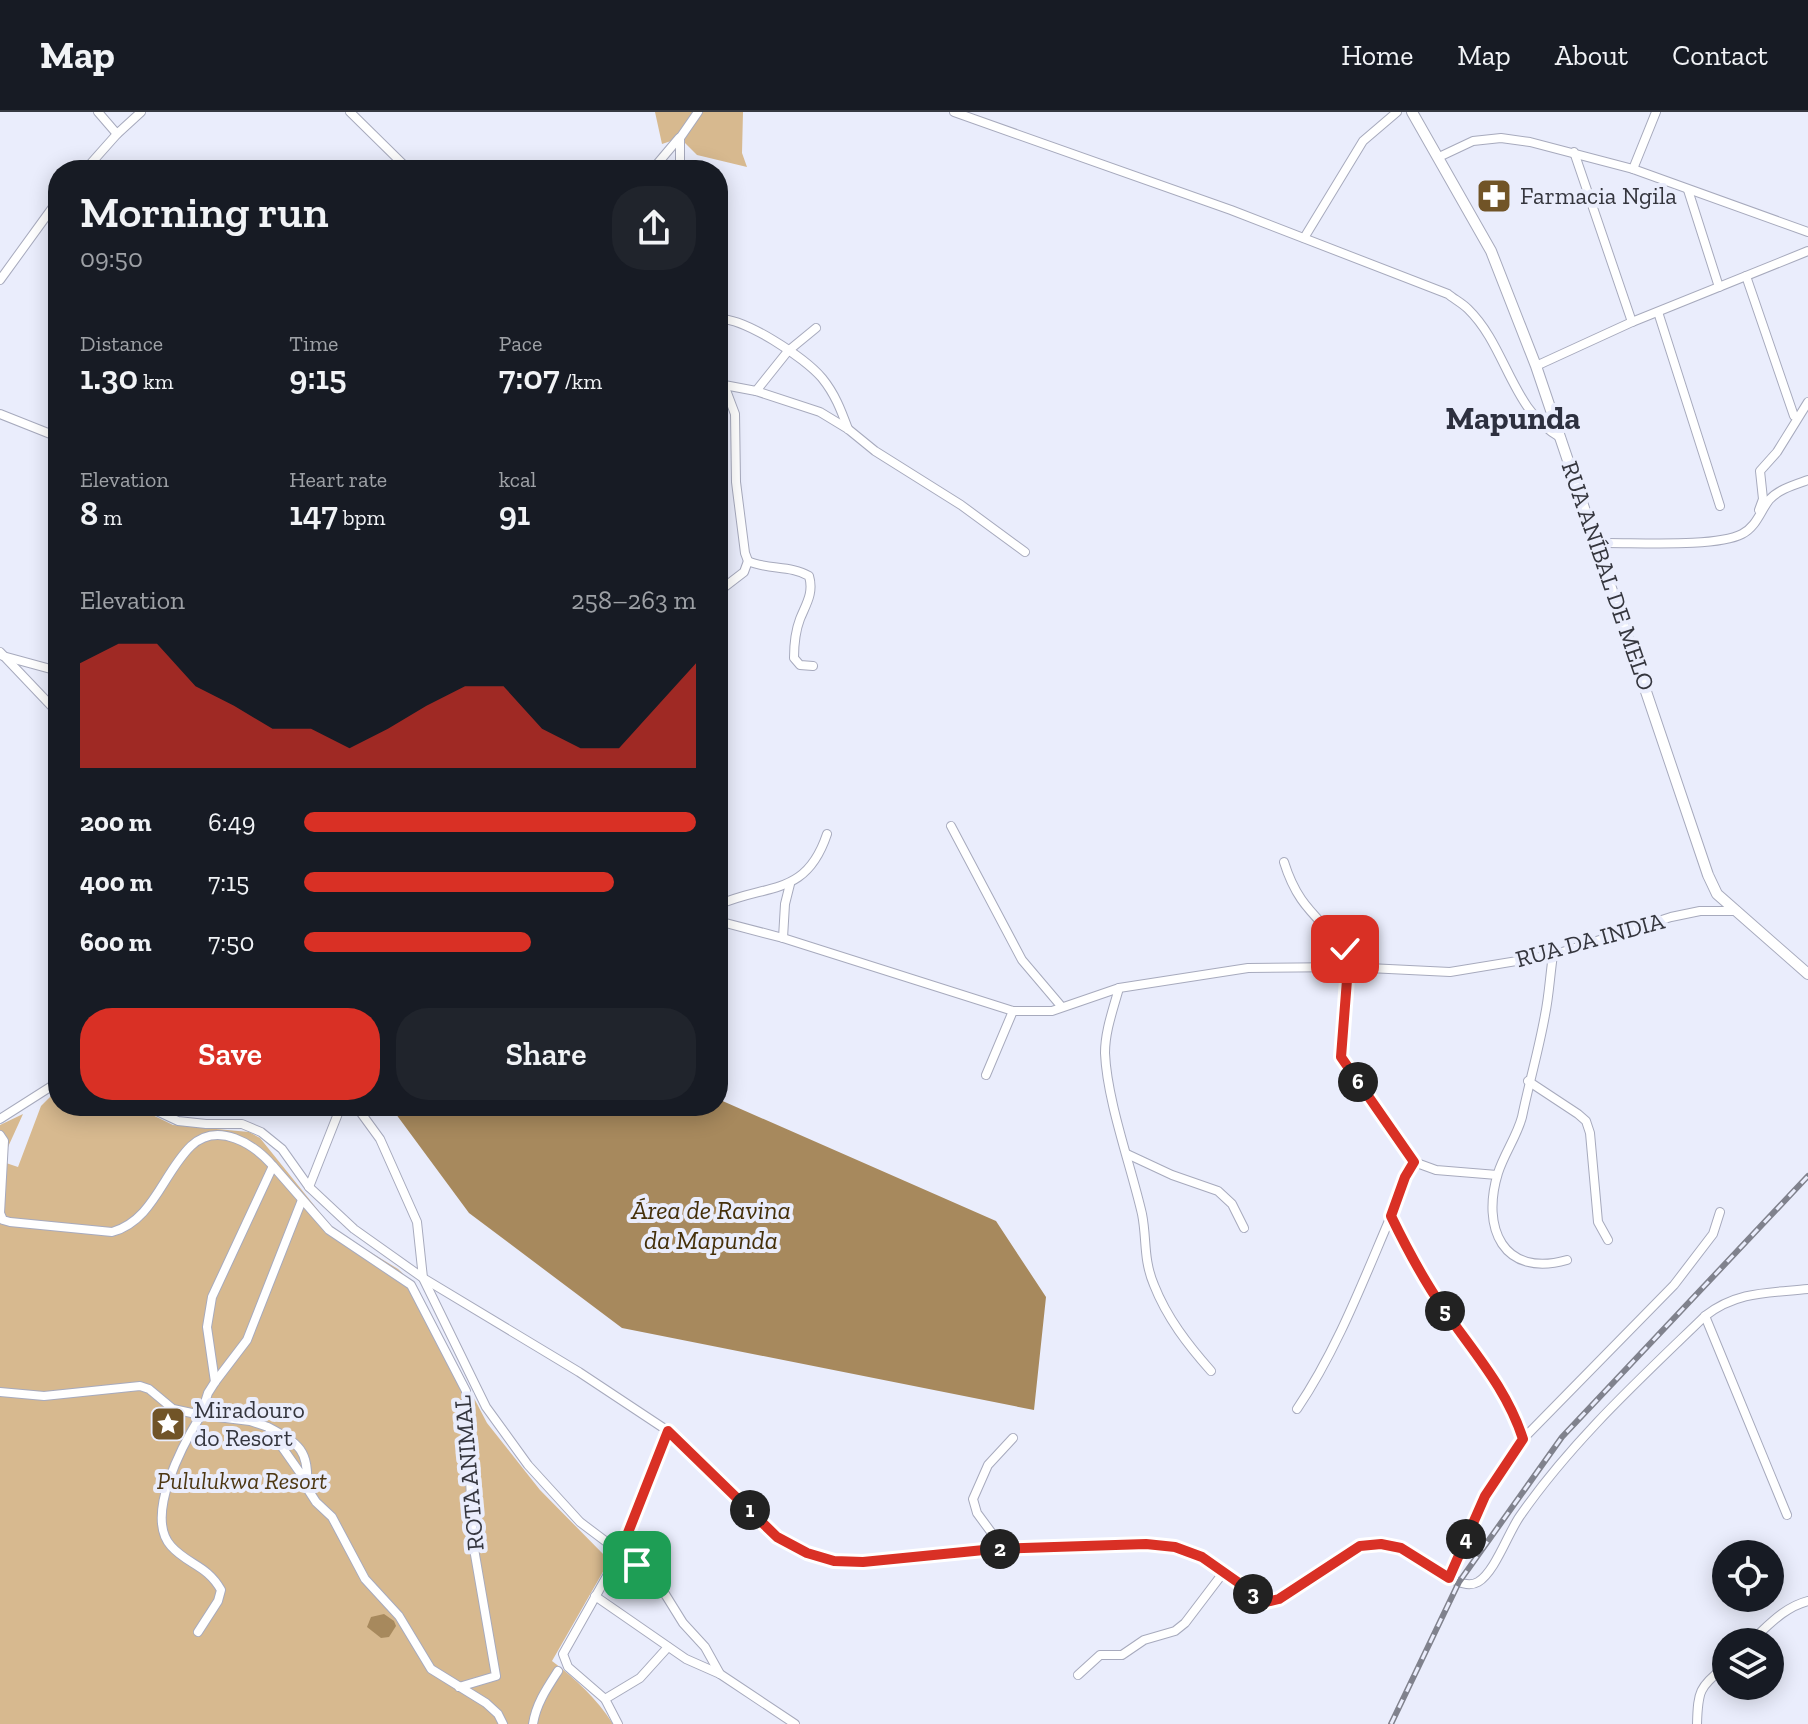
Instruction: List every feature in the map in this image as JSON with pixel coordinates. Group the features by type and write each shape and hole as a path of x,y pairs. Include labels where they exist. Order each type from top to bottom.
{"street":[{"path":"98,112 117,134"},
{"path":"94,160 141,112"},
{"path":"350,112 399,160"},
{"path":"661,160 698,112"},
{"path":"954,112 1304,238 1448,294 1467,308 1482,326 1531,415 1545,429 1561,438"},
{"path":"1304,238 1363,141 1397,112"},
{"name":"RUA ANÍBAL DE MELO","path":"1412,112 1491,251 1536,366 1708,875 1717,894 1808,974"},
{"path":"1633,169 1656,112"},
{"path":"680,138 680,160"},
{"path":"1439,157 1473,141 1501,138 1530,142 1633,169 1808,232"},
{"path":"1574,152 1632,322"},
{"path":"1688,190 1719,287"},
{"path":"0,280 48,211"},
{"path":"1536,366 1632,322 1808,251"},
{"path":"1746,276 1794,416"},
{"path":"1658,312 1720,506"},
{"path":"728,320 747,326 811,366 837,399 848,429"},
{"path":"756,391 788,351 816,328"},
{"path":"728,386 756,391 820,412 961,505 1025,552"},
{"path":"728,400 735,414 736,482 748,561 744,572 728,584"},
{"path":"1755,522 1763,499 1760,471 1777,452 1808,402"},
{"path":"0,414 48,433"},
{"path":"1598,543 1716,541 1743,534 1770,500 1784,489 1808,480"},
{"path":"748,561 759,566 800,571 809,576 812,586 809,601 799,620 794,658 800,665 813,666"},
{"path":"1,654 48,668"},
{"path":"1,654 48,703"},
{"path":"951,826 1022,960 1061,1006"},
{"path":"728,902 790,884 806,872 821,852 827,834"},
{"path":"1284,862 1292,887 1307,909 1345,949 1348,967 1341,1057 1414,1162 1436,1170 1497,1175"},
{"path":"783,938 790,884"},
{"name":"RUA DA INDIA","path":"728,924 1013,1011 1052,1011 1119,988 1248,968 1348,967 1450,972 1553,955 1671,917 1700,911 1737,911"},
{"path":"1553,955 1545,1015 1521,1121 1497,1175 1493,1212 1498,1241 1512,1257 1550,1265 1567,1260"},
{"path":"1119,988 1107,1028 1105,1055 1144,1222 1144,1255 1166,1312 1211,1371"},
{"path":"986,1075 1013,1011"},
{"path":"1528,1081 1586,1121 1590,1133 1598,1222 1608,1240"},
{"path":"0,1119 48,1088"},
{"path":"167,1116 178,1121 242,1124 261,1132 282,1149 309,1187 354,1229 423,1278 579,1372 668,1431 777,1537 807,1553 834,1561 863,1562 994,1549 1146,1544 1175,1547 1202,1557 1259,1599 1273,1602 1318,1576 1360,1546 1381,1544 1401,1548 1449,1578 1469,1584 1478,1582 1490,1569 1518,1517 1574,1445 1705,1316 1723,1302 1744,1295 1808,1289"},
{"path":"309,1187 337,1116"},
{"path":"363,1116 380,1139 417,1222 423,1278 486,1407 528,1465 580,1522 637,1565 665,1594 683,1623 705,1647 720,1674"},
{"name":"ROTA ANIMAL","path":"0,1135 4,1141 0,1213 3,1220 112,1232 128,1227 143,1213 192,1146 217,1135 232,1136 263,1154 329,1230 411,1285 466,1391 473,1543 496,1676 459,1687"},
{"path":"1127,1154 1172,1175 1218,1191 1232,1204 1244,1228"},
{"path":"1297,1409 1338,1337 1414,1162"},
{"path":"215,1382 207,1327 212,1297 273,1166"},
{"path":"198,1632 218,1601 221,1590 205,1568 184,1558 162,1532 164,1497 215,1382 247,1340 302,1200"},
{"path":"1449,1578 1485,1496 1523,1439 1674,1285 1713,1234 1720,1212"},
{"path":"1391,1216 1440,1304 1499,1384 1514,1411 1523,1439"},
{"path":"1705,1316 1787,1515"},
{"path":"0,1392 44,1396 140,1386 149,1389 173,1409 250,1421 268,1427 299,1446 308,1464 307,1488"},
{"path":"268,1427 303,1477 316,1502 332,1517 365,1579 399,1616 431,1669 486,1703 498,1714 503,1724"},
{"path":"618,1724 605,1699 568,1667 563,1654 620,1553 668,1431"},
{"path":"994,1549 991,1532 977,1513 973,1499 988,1465 1013,1438"},
{"path":"1078,1675 1100,1655 1122,1655 1144,1640 1175,1631 1185,1623 1223,1573"},
{"path":"595,1596 686,1659 720,1674 795,1724"},
{"path":"1765,1628 1783,1612 1808,1601"},
{"path":"605,1699 640,1678 668,1647"},
{"path":"533,1724 545,1691 558,1671"},
{"path":"1697,1724 1697,1697 1712,1678"}],"green space":[{"path":"655,112 743,112 742,153 747,167 697,155 680,138 662,144"},
{"name":"Pululukwa Resort","path":"48,1099 48,1116 155,1116 173,1125 249,1132 260,1138 334,1230 398,1269 415,1285 487,1423 540,1490 606,1557 604,1570 552,1661 586,1690 613,1724 0,1724 0,1125 23,1114 8,1147 6,1163 18,1167 41,1106"}],"water":[{"name":"Área de Ravina da Mapunda","path":"728,1103 996,1221 1046,1297 1034,1410 622,1328 469,1213 397,1116 728,1116"},
{"path":"384,1614 396,1626 389,1637 381,1638 367,1627 371,1617"}],"railway":[{"path":"1391,1724 1459,1582 1562,1437 1808,1176"}],"place":[{"name":"Farmacia Ngila","path":"1494,196"},
{"name":"Miradouro do Resort","path":"168,1424"}],"district":[{"name":"Mapunda","path":"1513,418"}],"route":[{"path":"637,1565 620,1553 668,1431 777,1537 807,1553 834,1561 863,1562 994,1549 1146,1544 1175,1547 1202,1557 1259,1599 1273,1602 1318,1576 1360,1546 1381,1544 1401,1548 1449,1578 1485,1496 1523,1439 1514,1411 1499,1384 1440,1304 1391,1216 1396,1198 1414,1162 1341,1057 1348,978 1345,949"}]}
